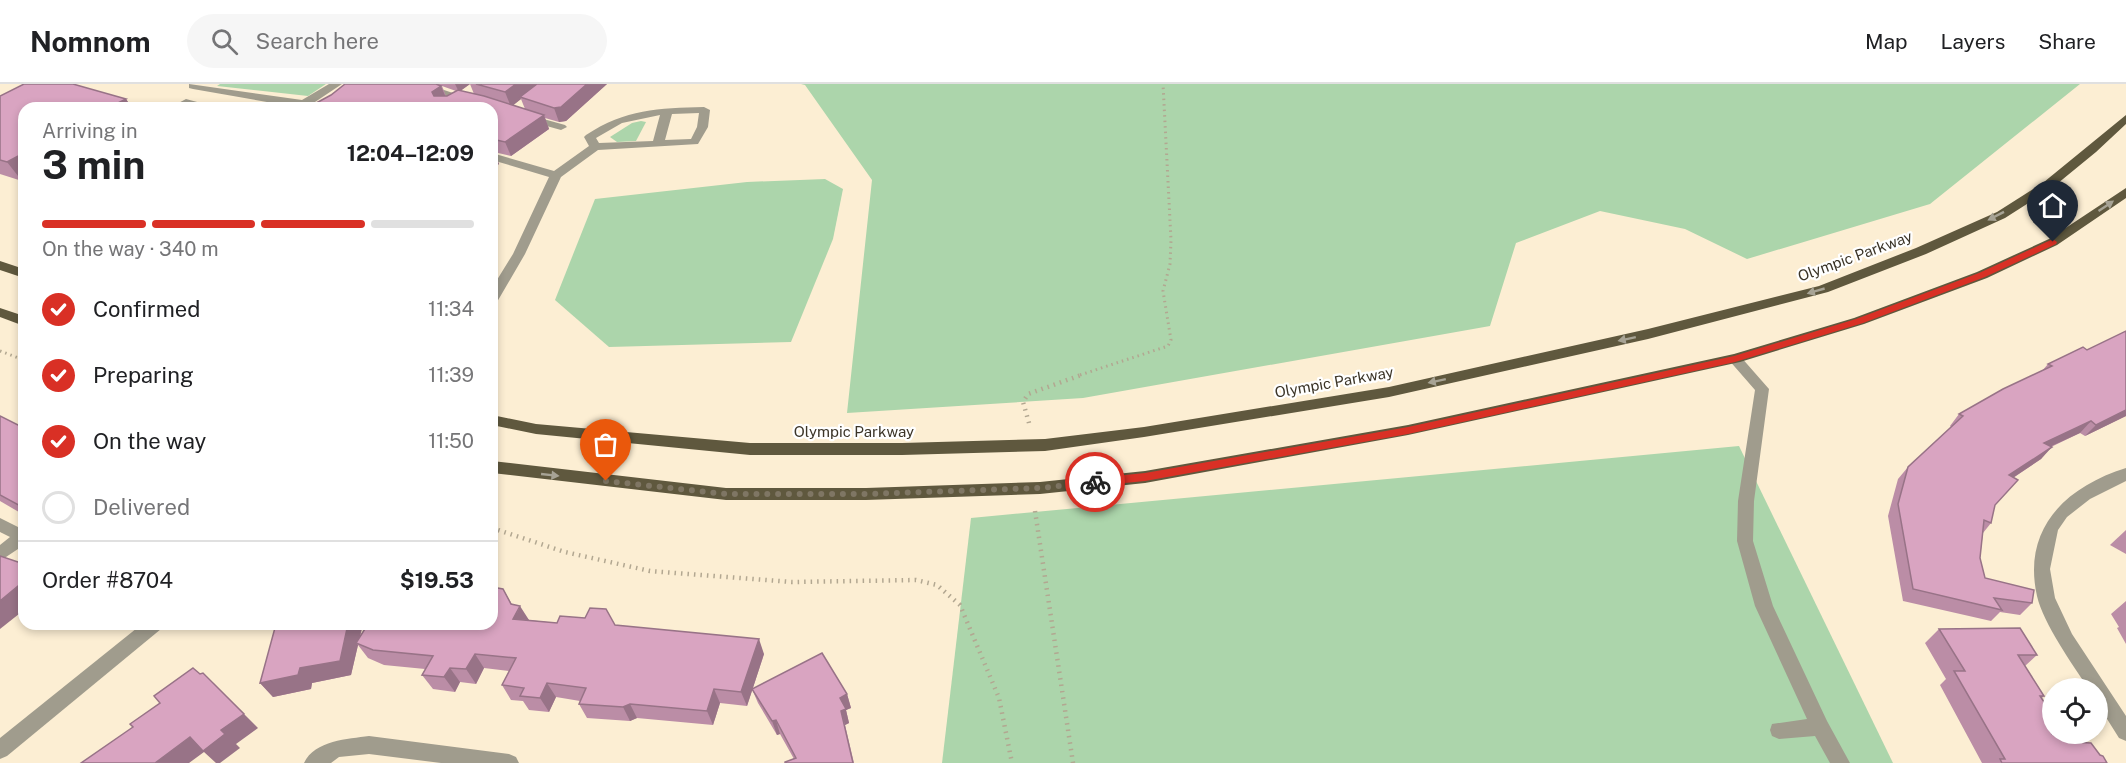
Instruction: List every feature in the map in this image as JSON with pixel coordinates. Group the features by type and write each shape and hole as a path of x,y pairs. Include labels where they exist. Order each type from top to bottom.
{"main road":[{"name":"Olympic Parkway","path":"498,421 536,429 750,449 1045,445 1144,432 1389,392 1648,334 1823,289 1921,251 2001,215 2048,185 2126,118"},
{"path":"498,468 726,494 866,494 1040,488 1145,477 1408,430 1735,358 1859,321 1982,275 2053,242 2126,192"},
{"path":"0,265 18,271"},
{"path":"0,312 18,319"}],"street":[{"path":"308,102 337,84"},
{"path":"414,84 467,94 479,102"},
{"path":"183,102 201,86 281,102"},
{"path":"455,102 467,94"},
{"path":"498,289 519,254 556,175 595,147 694,142 700,136 706,114 704,110 637,113 608,124 590,137 595,147"},
{"path":"658,143 667,111"},
{"path":"513,113 561,127"},
{"path":"498,158 556,175"},
{"path":"1735,358 1762,389 1746,501 1745,541 1764,606 1820,727 1840,763"},
{"path":"2126,474 2084,495 2061,513 2050,529 2042,569 2046,598 2066,639 2126,732"},
{"path":"0,524 18,535"},
{"path":"0,554 18,541"},
{"path":"0,750 148,630"},
{"path":"1779,730 1820,727"},
{"path":"314,763 336,749 369,745 509,763"}],"path":[{"path":"1029,423 1023,402 1028,394 1036,389 1168,346 1171,340 1163,291 1170,264 1171,240 1163,84"},
{"path":"0,351 18,358"},
{"path":"1035,511 1073,763"},
{"path":"498,530 565,552 650,571 792,582 916,580 937,585 960,605 982,657 999,698 1012,763"}],"green space":[{"path":"220,84 326,84 308,96 217,86"},
{"path":"801,84 2080,84 1930,204 1747,259 1685,229 1600,211 1516,243 1490,326 1083,398 847,413 872,180 805,85"},
{"path":"646,122 636,141 617,142 610,137 632,123"},
{"path":"825,179 843,189 833,239 791,342 609,347 555,300 595,199 747,182"},
{"path":"1739,446 1893,763 942,763 971,518"}],"building":[{"path":"24,84 73,84 126,99 120,102 18,102 18,156 7,162 0,160 0,96"},
{"path":"345,84 436,84 441,86 432,92 434,96 447,96 458,90 544,115 505,142 498,140 498,102 318,102"},
{"path":"476,84 516,84 505,92"},
{"path":"537,84 587,84 561,107 554,108 520,97"},
{"path":"2126,331 2126,410 2096,425 2091,421 2044,443 2052,447 2009,475 2018,480 1995,505 1991,523 1984,520 1980,558 1985,578 2034,590 2032,603 1994,598 2002,610 1913,589 1898,504 1908,467 1963,416 1959,414 2003,389 2052,366 2048,364 2083,347 2087,350"},
{"path":"0,416 18,425 18,505 0,495"},
{"path":"0,556 18,562 18,586 0,601"},
{"path":"498,588 503,589 511,604 520,606 513,619 557,623 560,616 585,618 590,608 606,609 615,625 759,639 741,692 714,689 707,711 630,704 623,707 579,704 586,688 547,683 540,698 520,696 524,688 502,685 516,658 475,654 466,669 450,668 444,677 422,675 433,656 373,650 356,643 364,630 498,630"},
{"path":"2020,628 2037,655 2018,655 2042,693 2040,696 2042,699 2042,744 2092,744 2107,763 2002,763 2000,759 2005,759 1954,671 1965,671 1939,629"},
{"path":"274,630 347,630 340,661 300,668 298,675 260,683"},
{"path":"822,653 847,694 840,698 846,709 841,711 853,763 785,763 796,758 776,720 772,721 752,689"},
{"path":"193,668 200,674 203,673 244,714 221,730 225,734 203,751 190,737 155,763 81,763 133,727 130,724 160,703 154,696"}],"way so far":[{"path":"606,481 726,494 866,494 1040,488 1095,482"}],"route":[{"path":"1095,482 1145,477 1408,430 1735,358 1859,321 1982,275 2053,242"}]}
